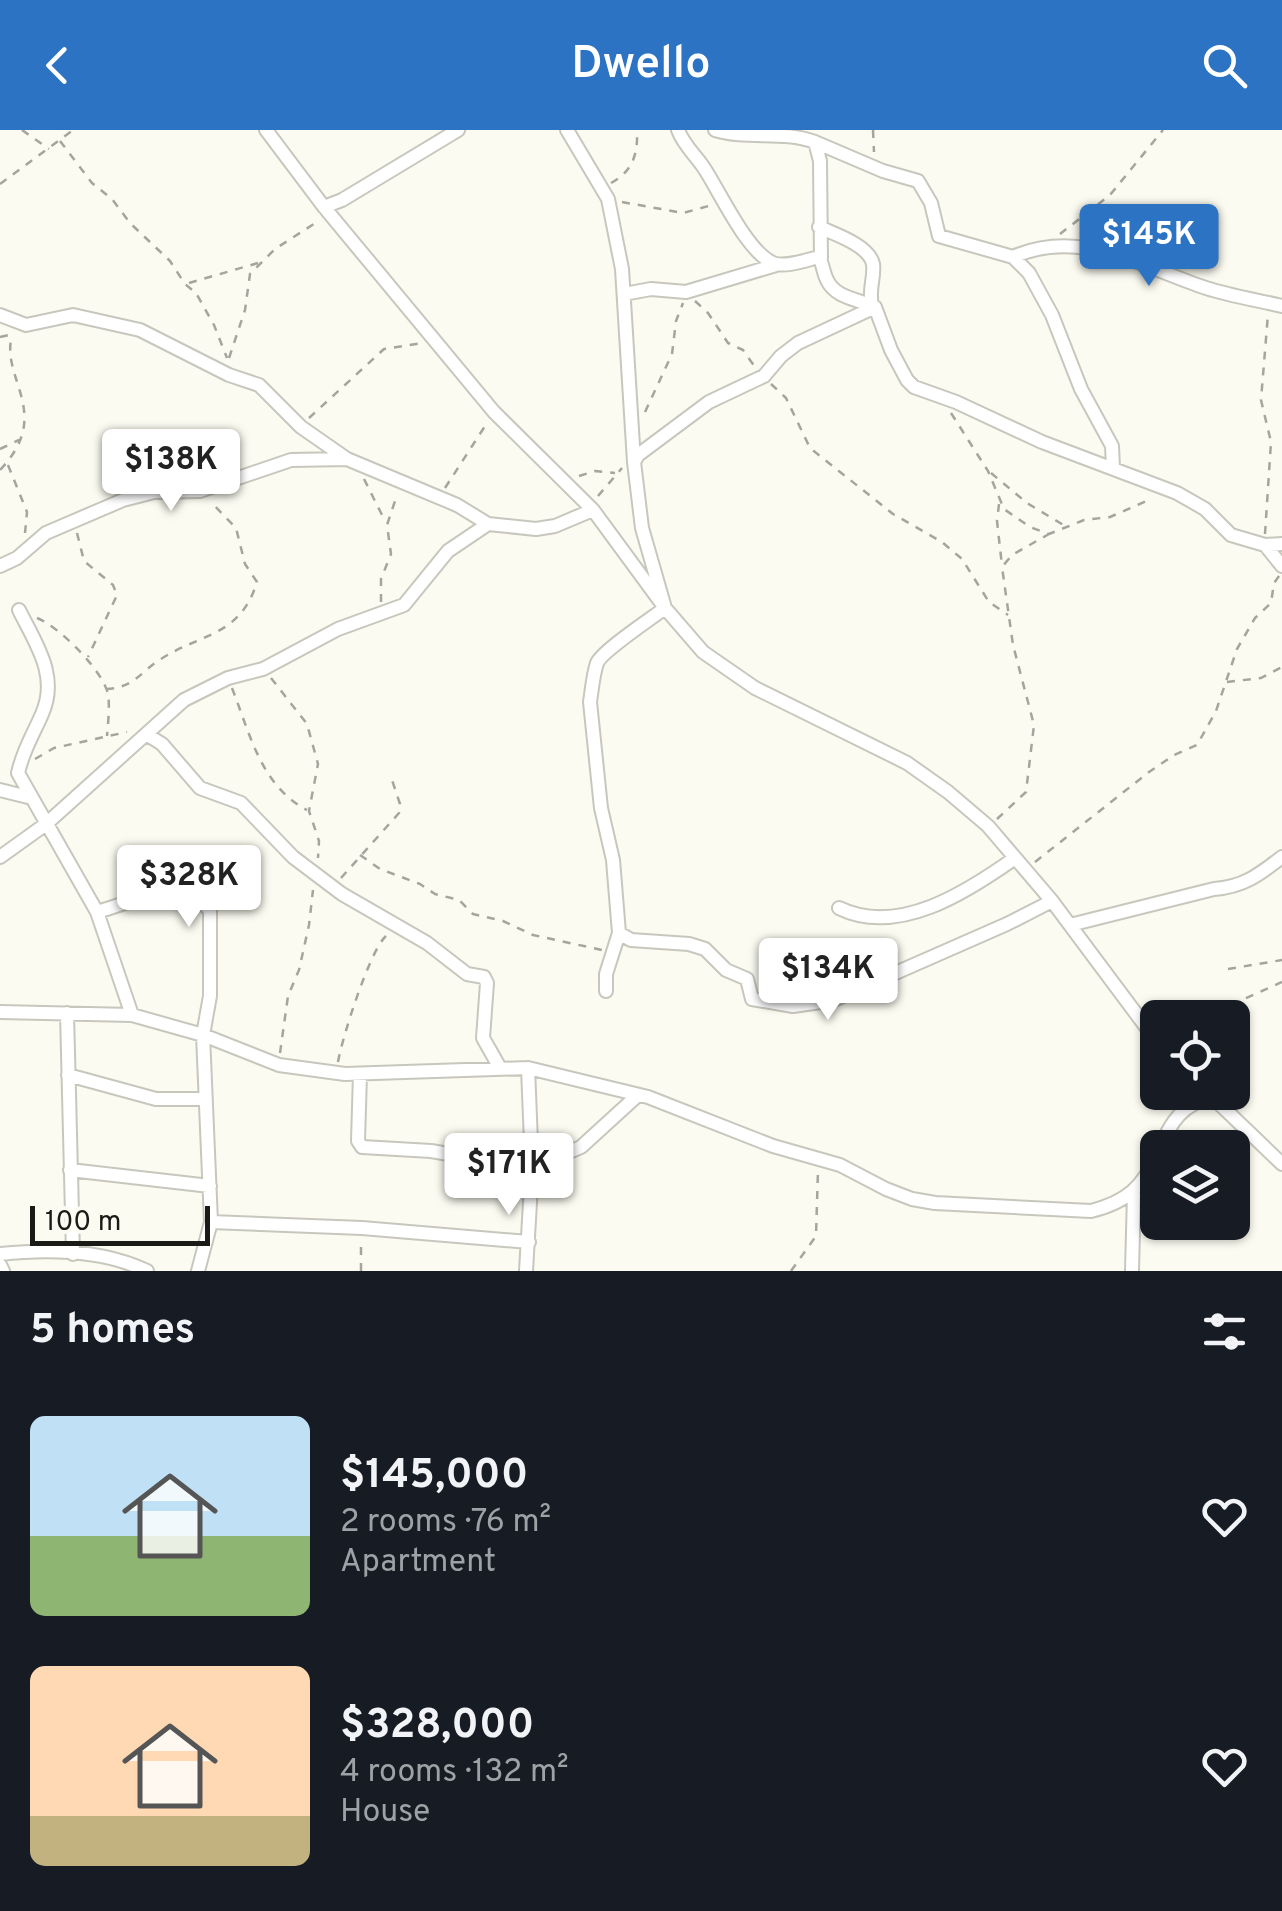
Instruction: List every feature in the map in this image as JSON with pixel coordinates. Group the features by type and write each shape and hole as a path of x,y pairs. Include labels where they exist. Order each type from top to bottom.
{"street":[{"path":"266,130 494,412 588,506 702,652 755,688 907,764 948,792 988,826 1052,901 1140,1019"},
{"path":"438,130 456,131"},
{"path":"566,130 604,194 624,294 642,528 665,608"},
{"path":"678,130 683,144 704,168 723,202 760,252 776,265"},
{"path":"715,130 733,135 770,132 816,142 918,181 931,203 940,236 1013,257 1029,273 1052,316 1081,389 1112,446 1113,468"},
{"path":"327,210 456,131"},
{"path":"816,142 820,161 821,258 828,283 848,299 874,306"},
{"path":"820,226 868,255 873,266 869,290 874,306 891,350 906,380 914,387 1042,442 1177,492 1205,509 1230,535 1282,544"},
{"path":"1013,257 1048,246 1111,251 1202,286 1276,305"},
{"path":"624,294 651,289 686,292 776,265 821,258"},
{"path":"634,462 688,416 764,376 798,343 874,306"},
{"path":"0,315 26,325 73,315 140,330 259,385 301,427 352,462 438,497 488,524 536,529 555,526 588,506"},
{"path":"0,566 17,558 46,534 140,495 200,491 291,460 352,462"},
{"path":"0,858 46,824 184,700 228,678 263,669 305,644 404,605 448,551 488,524"},
{"path":"1265,544 1282,569"},
{"path":"606,991 606,974 619,933 611,844 601,808 590,702 592,687 597,662 604,651 665,608"},
{"path":"19,610 45,663 50,688 42,714 28,736 18,773 97,912 132,1015"},
{"path":"145,735 162,744 200,788 241,803 292,857 364,910 427,943 467,974 486,980 483,1038 500,1068"},
{"path":"0,790 32,798"},
{"path":"1070,925 1198,893 1235,888 1250,882 1282,857"},
{"path":"839,908 858,917 895,916 974,888 1015,858"},
{"path":"97,912 173,891 191,894 207,906 211,915 210,996 204,1035 211,1222 198,1271"},
{"path":"619,933 631,940 706,949 726,970 747,979 750,995 756,1002 793,1006 834,1000 1052,901"},
{"path":"0,1012 132,1015 204,1035 279,1064 336,1073 528,1068 638,1095 773,1146 860,1173 886,1189 935,1203 1090,1211 1112,1206 1140,1186"},
{"path":"67,1012 72,1254"},
{"path":"526,1271 532,1168 528,1068"},
{"path":"360,1074 358,1141 362,1147 431,1151 532,1168 582,1147 638,1095"},
{"path":"68,1075 156,1099 205,1099"},
{"path":"1167,1130 1183,1110"},
{"path":"1225,1110 1282,1164"},
{"path":"70,1170 210,1186"},
{"path":"1132,1271 1134,1194"},
{"path":"211,1222 362,1228 529,1242"},
{"path":"0,1254 102,1255 147,1271"}],"path":[{"path":"22,130 49,149"},
{"path":"0,184 73,130"},
{"path":"604,194 630,170 638,143 637,130"},
{"path":"873,130 876,168"},
{"path":"1048,246 1110,196 1163,130"},
{"path":"60,142 92,183 112,199 196,293 214,325 227,362 245,310 250,274 259,262 327,210"},
{"path":"604,194 683,213 723,202"},
{"path":"185,284 259,262"},
{"path":"643,423 651,393 672,354 676,320 686,294 702,307 728,343 743,350 786,398 810,448 893,514 942,542 962,559 989,602 1008,615"},
{"path":"1265,544 1271,442 1261,400 1264,337 1276,305"},
{"path":"0,470 21,439 23,417 6,365 6,345 13,334"},
{"path":"301,427 384,348 416,345 431,336"},
{"path":"950,411 988,471 1000,503 998,521 1008,615 1034,724 1026,792 988,826"},
{"path":"438,497 494,412"},
{"path":"0,448 21,439"},
{"path":"7,462 27,512 24,536"},
{"path":"352,462 387,525"},
{"path":"588,506 616,474 634,462"},
{"path":"563,482 595,471 616,474"},
{"path":"988,471 1027,504 1067,527"},
{"path":"374,616 381,602 381,579 391,554 387,525 399,481"},
{"path":"106,688 136,682 160,660 226,628 243,611 254,591 257,582 245,564 236,528 200,491"},
{"path":"1002,567 1012,554 1048,534 1110,517 1140,501 1177,492"},
{"path":"1000,503 1030,527 1048,534"},
{"path":"72,522 82,544 84,561 113,585 117,594 88,658"},
{"path":"1024,870 1150,772 1197,745 1227,682 1237,649 1255,618 1271,603 1274,582 1282,569"},
{"path":"19,610 48,622 88,658 106,688 107,736"},
{"path":"1227,682 1262,678 1282,667"},
{"path":"263,669 307,724 318,764 308,811 319,841 309,924 299,970 288,996 279,1064"},
{"path":"228,678 268,776 308,811"},
{"path":"18,773 54,748 124,732 145,735"},
{"path":"336,888 399,812 390,774"},
{"path":"360,856 435,894 459,900 473,914 503,921 533,936 613,951"},
{"path":"336,1073 343,1032 378,946 387,935 402,930"},
{"path":"1228,969 1282,960"},
{"path":"1242,1000 1282,982"},
{"path":"791,1271 816,1236 818,1159"},
{"path":"361,1271 362,1228"}]}
